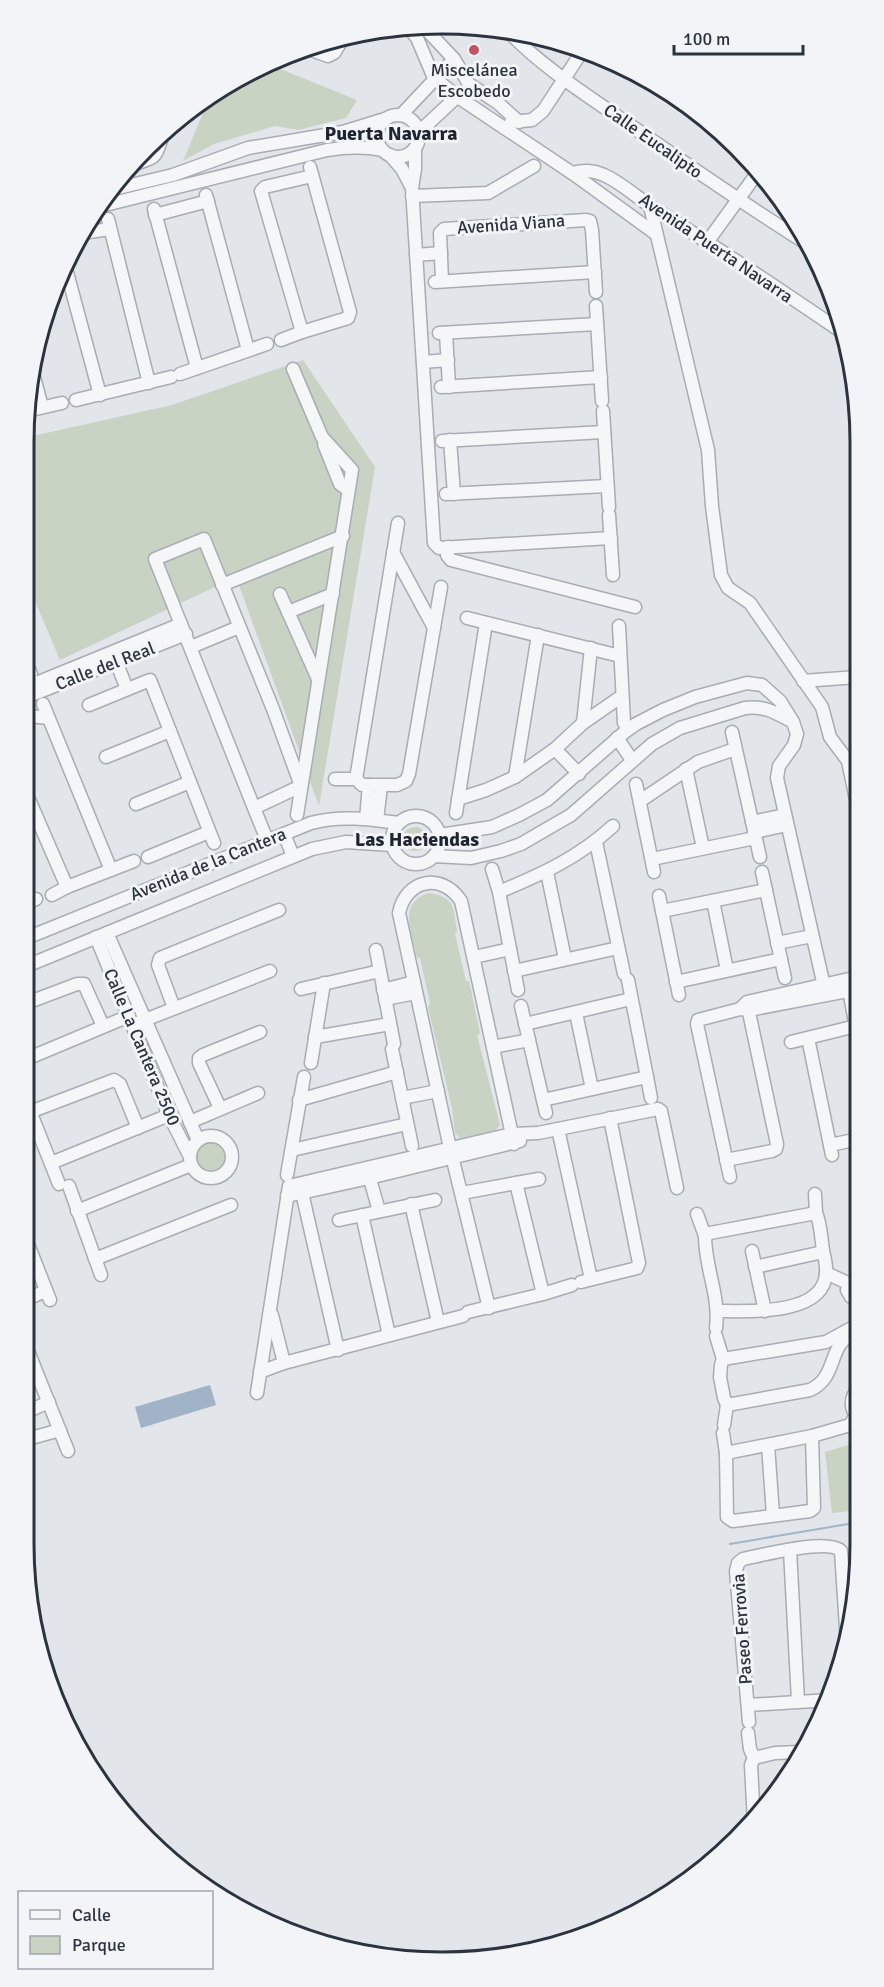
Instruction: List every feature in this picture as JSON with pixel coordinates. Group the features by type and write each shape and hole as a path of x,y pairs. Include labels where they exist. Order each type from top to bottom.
{"street":[{"path":"431,34 454,60 469,84 498,103 519,122"},
{"path":"415,35 434,78 458,97 572,173 657,234"},
{"name":"Calle Eucalipto","path":"518,42 563,78 738,201 793,235"},
{"path":"320,53 328,56 334,53 336,48"},
{"path":"498,123 532,120 543,111 578,58"},
{"path":"402,114 434,78 454,60"},
{"path":"419,132 469,84"},
{"path":"127,184 173,175 258,146 343,132 393,115 402,114 410,118 416,124 419,132 412,192 434,543 439,548 610,538"},
{"path":"385,119 379,126 378,143 402,170 412,192"},
{"path":"258,146 250,159 261,168"},
{"path":"258,146 271,155 261,168"},
{"path":"112,203 343,147 365,147 404,156 416,148"},
{"path":"281,162 285,183"},
{"path":"412,192 488,193 534,166"},
{"name":"Avenida Puerta Navarra","path":"572,173 586,170 620,183 650,206 708,241 832,326"},
{"path":"281,340 348,318 350,312 311,171 285,183 263,188 261,191 302,332"},
{"path":"708,241 753,179"},
{"path":"181,185 187,207"},
{"path":"197,368 155,212 187,207 207,198 248,350"},
{"path":"650,206 708,450 712,506 721,575 728,588 750,603 822,707 832,742 846,756 850,774"},
{"name":"Avenida Viana","path":"595,272 439,282 440,233 444,229 586,220 591,225 595,272 596,291"},
{"path":"95,229 109,224 149,384"},
{"name":"Avenida Viana","path":"416,255 441,253"},
{"path":"69,280 100,395"},
{"path":"596,306 613,575"},
{"path":"597,324 443,333 448,360 445,387 601,377"},
{"path":"76,400 149,384 267,344"},
{"path":"423,362 448,360"},
{"path":"293,369 315,426 352,470 297,815"},
{"path":"38,390 42,407"},
{"path":"36,409 62,403"},
{"path":"604,432 446,441 452,467 450,494 607,486"},
{"path":"429,468 452,467"},
{"path":"398,523 356,779 360,784 402,785 410,774 441,587"},
{"path":"222,585 343,536"},
{"path":"267,840 155,559 204,539 301,786"},
{"path":"448,547 447,555 451,560 635,607"},
{"path":"393,552 434,628"},
{"path":"280,594 318,681"},
{"path":"288,612 333,594"},
{"path":"467,618 620,656"},
{"path":"456,813 486,623"},
{"path":"619,626 624,723"},
{"path":"191,647 239,627"},
{"name":"Calle del Real","path":"34,685 62,677 183,629"},
{"path":"515,777 538,635"},
{"path":"582,723 591,648"},
{"path":"114,657 127,689"},
{"name":"Calle del Real","path":"34,692 62,677"},
{"path":"803,681 850,678"},
{"path":"89,705 150,680 190,782 211,838 148,856"},
{"path":"440,835 492,827 547,800 617,738 636,724 663,710 695,697 747,683 762,685 780,701 793,722 797,740 779,766 777,778 825,990"},
{"path":"458,799 515,777 555,749 582,723 622,696"},
{"path":"43,704 111,870"},
{"path":"433,882 431,858 440,842 440,835 432,822 419,815 404,818 392,833 392,845 399,858 415,864 431,858 471,858 501,851 520,844 571,815 646,748 680,728 745,708 763,707 793,722"},
{"path":"34,716 48,718"},
{"path":"106,757 170,731"},
{"path":"732,732 760,857"},
{"path":"617,738 632,760"},
{"path":"555,749 579,774"},
{"path":"640,801 708,757 735,749"},
{"path":"687,769 703,848"},
{"path":"335,779 356,779"},
{"path":"136,804 190,782"},
{"path":"636,784 654,872"},
{"path":"371,819 375,785"},
{"path":"254,808 301,786"},
{"path":"34,811 67,887"},
{"name":"Avenida de la Cantera","path":"34,935 267,840 323,820 348,818 398,823"},
{"path":"652,859 703,848 786,820"},
{"path":"499,891 547,872 596,842 613,826"},
{"path":"284,834 293,856"},
{"name":"Avenida de la Cantera","path":"34,963 321,846 346,842 392,845"},
{"path":"596,842 651,1098"},
{"path":"52,895 134,861"},
{"path":"415,864 418,885"},
{"path":"492,869 499,891 518,990"},
{"path":"547,872 565,959"},
{"path":"762,872 785,978"},
{"path":"489,1308 451,1153 399,913 403,899 418,885 433,882 450,889 461,901 513,1139"},
{"path":"662,911 766,890"},
{"path":"659,896 679,995"},
{"path":"713,901 727,970"},
{"path":"174,1008 158,965 160,958 279,910"},
{"name":"Calle La Cantera 2500","path":"102,935 169,1115 190,1161"},
{"path":"777,943 812,936"},
{"path":"514,971 618,948"},
{"path":"474,957 510,949"},
{"path":"376,950 412,1146"},
{"path":"676,982 781,959"},
{"path":"34,1055 103,1026 135,1020 174,1008 270,971"},
{"path":"301,988 380,971"},
{"path":"730,1178 697,1024 702,1018 825,990 850,981"},
{"path":"311,1063 324,983"},
{"path":"34,1000 76,984 84,984 103,1026"},
{"path":"384,994 415,987"},
{"path":"825,990 850,990"},
{"path":"525,1024 631,999"},
{"path":"521,1006 546,1113"},
{"path":"726,1160 776,1149 746,1007"},
{"path":"576,1013 592,1089"},
{"name":"Calle La Cantera 2500","path":"135,1020 198,1140"},
{"path":"315,1037 390,1024"},
{"path":"220,1108 199,1063 199,1058 260,1032"},
{"path":"791,1042 850,1032"},
{"path":"808,1038 831,1150 850,1143"},
{"path":"493,1047 529,1040"},
{"path":"299,1100 397,1072"},
{"path":"288,1175 304,1077"},
{"path":"543,1100 647,1077"},
{"path":"34,1110 114,1080 120,1084 138,1128"},
{"path":"402,1096 437,1088"},
{"path":"190,1122 258,1093"},
{"path":"257,1393 287,1196 300,1187 653,1109 661,1111 678,1188"},
{"path":"51,1163 169,1115"},
{"path":"261,1372 284,1363 637,1268 639,1263 609,1118"},
{"path":"34,1122 51,1163 77,1211 101,1275"},
{"path":"292,1150 407,1124"},
{"path":"558,1129 581,1282"},
{"path":"211,1136 218,1137 229,1146 231,1160 225,1172 213,1178 199,1175 190,1161 190,1150 198,1140 211,1136"},
{"path":"77,1211 190,1161"},
{"path":"368,1173 379,1211"},
{"path":"462,1193 538,1179"},
{"path":"516,1183 543,1294"},
{"path":"300,1187 338,1350"},
{"path":"718,1311 765,1311 811,1300 826,1276 815,1194"},
{"path":"339,1220 435,1200"},
{"path":"411,1204 438,1322"},
{"path":"95,1259 231,1205"},
{"path":"705,1236 710,1233 816,1213"},
{"path":"698,1214 705,1236 706,1256 718,1311 716,1332 723,1359 720,1377 724,1398 728,1405 724,1429 728,1520 810,1511 815,1506 812,1436"},
{"path":"362,1215 389,1335"},
{"path":"752,1251 765,1311"},
{"path":"755,1267 824,1252"},
{"path":"34,1260 48,1295 34,1298"},
{"path":"826,1276 850,1284"},
{"path":"271,1311 284,1363"},
{"path":"831,1345 850,1331"},
{"path":"723,1359 831,1345 850,1334"},
{"path":"728,1405 816,1387 822,1383 832,1366 831,1345"},
{"path":"34,1370 68,1451"},
{"path":"34,1409 49,1402"},
{"path":"726,1453 812,1436 850,1425"},
{"path":"34,1437 60,1430"},
{"path":"768,1444 773,1515"},
{"name":"Paseo Ferrovia","path":"818,1700 748,1705 736,1572 738,1563 743,1559 829,1545 841,1551 845,1607"},
{"path":"790,1550 798,1701"},
{"path":"748,1705 750,1749 754,1758 751,1765 753,1808"},
{"path":"754,1758 775,1753 793,1752"}],"green space":[{"path":"280,69 357,100 346,118 298,130 275,126 214,144 183,161 203,112 238,89"},
{"path":"303,360 375,467 319,806 236,577 60,660 34,599 34,436 172,405"},
{"path":"415,827 420,828 426,834 426,844 420,850 415,851 410,850 404,844 403,839 404,834 410,828"},
{"path":"429,893 444,897 454,910 457,931 455,934 466,981 469,981 480,1033 477,1035 500,1125 494,1132 460,1138 455,1133 452,1108 428,1007 430,1003 409,920 413,904 419,897"},
{"path":"211,1142 217,1143 225,1151 225,1163 217,1171 211,1172 205,1171 197,1163 196,1157 197,1151 205,1143"},
{"path":"850,1445 850,1511 832,1513 825,1452"}],"water":[{"path":"210,1385 216,1405 141,1428 135,1407"}],"waterway":[{"path":"730,1544 850,1524"}],"place":[{"name":"Miscelánea Escobedo","path":"474,50"}],"district":[{"name":"Puerta Navarra","path":"391,133"},
{"name":"Las Haciendas","path":"417,839"}]}
